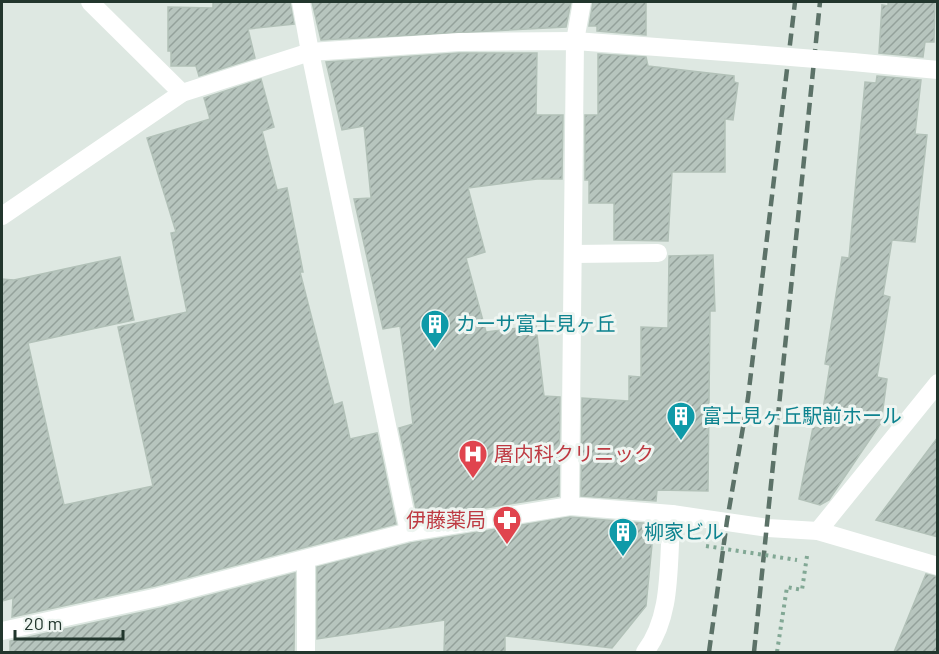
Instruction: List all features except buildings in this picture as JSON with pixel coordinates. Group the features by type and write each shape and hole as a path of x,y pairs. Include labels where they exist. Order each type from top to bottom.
{"street":[{"path":"90,2 182,93"},
{"path":"301,2 409,532"},
{"path":"570,506 575,41 582,2"},
{"path":"2,216 182,93 310,52 447,43 575,41 938,70"},
{"path":"573,254 658,253"},
{"path":"814,539 938,383"},
{"path":"2,631 158,597 409,532 570,506 672,514 768,528 938,566"},
{"path":"645,652 655,639 665,608 672,514"},
{"path":"306,560 306,652"}],"path":[{"path":"777,652 787,587 802,590 814,539"},
{"path":"706,546 797,560"}],"railway":[{"path":"709,652 727,521 748,398 795,2"},
{"path":"754,652 820,2"}],"place":[{"name":"カーサ富士見ヶ丘","path":"435,350"},
{"name":"富士見ヶ丘駅前ホール","path":"681,442"},
{"name":"屠内科クリニック","path":"473,480"},
{"name":"伊藤薬局","path":"507,546"},
{"name":"柳家ビル","path":"623,558"}]}
